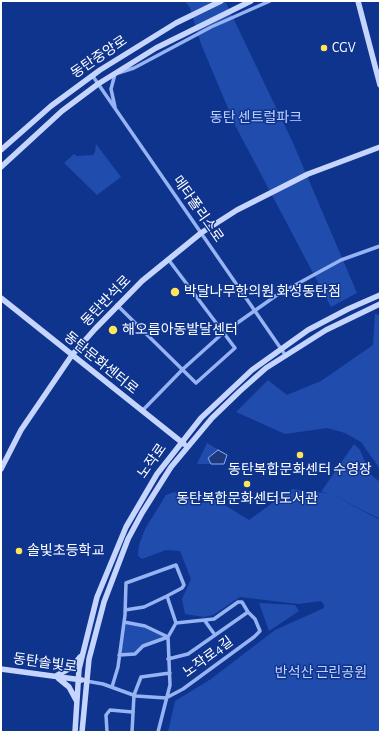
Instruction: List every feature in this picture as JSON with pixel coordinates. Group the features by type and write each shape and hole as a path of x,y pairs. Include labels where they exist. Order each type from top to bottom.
{"street":[{"name":"동탄중앙로","path":"1,150 51,106 92,75 153,36 221,1"},
{"name":"동탄중앙로","path":"1,167 62,111 98,84 156,48 251,1"},
{"name":"동탄중앙로","path":"115,74 134,68 211,27 270,1"},
{"path":"358,1 380,85"},
{"path":"115,74 112,89 116,110"},
{"name":"메타폴리스로","path":"92,75 286,356"},
{"name":"동탄반석로","path":"1,469 21,430 72,355 118,305 168,259 201,233 237,210 271,192 308,174 380,147"},
{"path":"142,411 183,369 224,333 254,310 277,295 341,260 380,246"},
{"path":"118,305 196,383 236,348 168,259"},
{"name":"노작로","path":"75,732 78,680 82,655 97,596 113,555 141,499 166,462 198,422 238,382 262,362 281,348 336,315 380,295"},
{"name":"동탄문화센터로","path":"1,298 187,446"},
{"name":"노작로","path":"82,732 89,657 104,602 122,554 142,513 171,467 203,427 266,368 340,322 380,304"},
{"path":"262,362 266,364 266,368"},
{"path":"198,422 200,426 203,427"},
{"path":"166,462 170,462 171,467"},
{"path":"112,687 118,667 124,622 126,583 176,565 184,584 182,588 144,607 125,610"},
{"path":"167,596 176,623"},
{"path":"176,623 214,619 238,602 242,602 248,612"},
{"name":"노작로4길","path":"166,698 183,689 254,637 260,631 256,619 248,612 188,654 168,659"},
{"path":"205,621 215,635"},
{"path":"124,622 152,628 168,636"},
{"path":"119,655 135,654 143,646 168,636 176,623"},
{"name":"노작로4길","path":"166,698 170,685 168,636"},
{"path":"84,702 80,697 77,700 69,687 56,676 72,667 82,655 85,659 89,657"},
{"name":"동탄솔빛로","path":"1,669 86,681"},
{"name":"노작로4길","path":"134,695 141,677 170,674"},
{"path":"86,681 112,687 134,695 166,698 158,732"},
{"path":"132,732 134,695"},
{"path":"107,732 106,714 110,710 132,712"}],"green space":[{"name":"동탄 센트럴파크","path":"185,1 225,1 293,143 357,293 331,307 236,127 201,44 190,8"},
{"path":"96,144 121,177 97,195 64,163 74,154 77,156 93,155"},
{"path":"375,314 380,315 380,469 361,442 345,433 327,428 285,434 236,412 268,380 287,395 321,381 373,345"},
{"path":"207,443 227,455 224,464 197,464"},
{"path":"354,444 360,450 370,474 380,482 380,519 331,494 321,492"},
{"name":"반석산 근린공원","path":"292,489 331,494 380,520 380,732 168,732 175,701 211,679 275,630 324,608 324,605 321,601 298,604 240,597 213,615 204,617 185,614 182,599 191,579 180,551 166,550 142,559 138,556 139,545 145,529 166,495 174,492 198,504 215,499 249,520"},
{"path":"259,603 295,605 299,611 269,631"},
{"path":"125,622 138,624 167,636 143,646 136,653 121,654"}],"shaded area":[{"path":"218,450 227,455 224,464 211,464 208,458"}],"place":[{"name":"CGV","path":"324,48"},
{"name":"박달나무한의원 화성동탄점","path":"175,292"},
{"name":"해오름아동발달센터","path":"113,330"},
{"name":"동탄복합문화센터 수영장","path":"300,455"},
{"name":"동탄복합문화센터도서관","path":"247,484"},
{"name":"솔빛초등학교","path":"19,551"}]}
